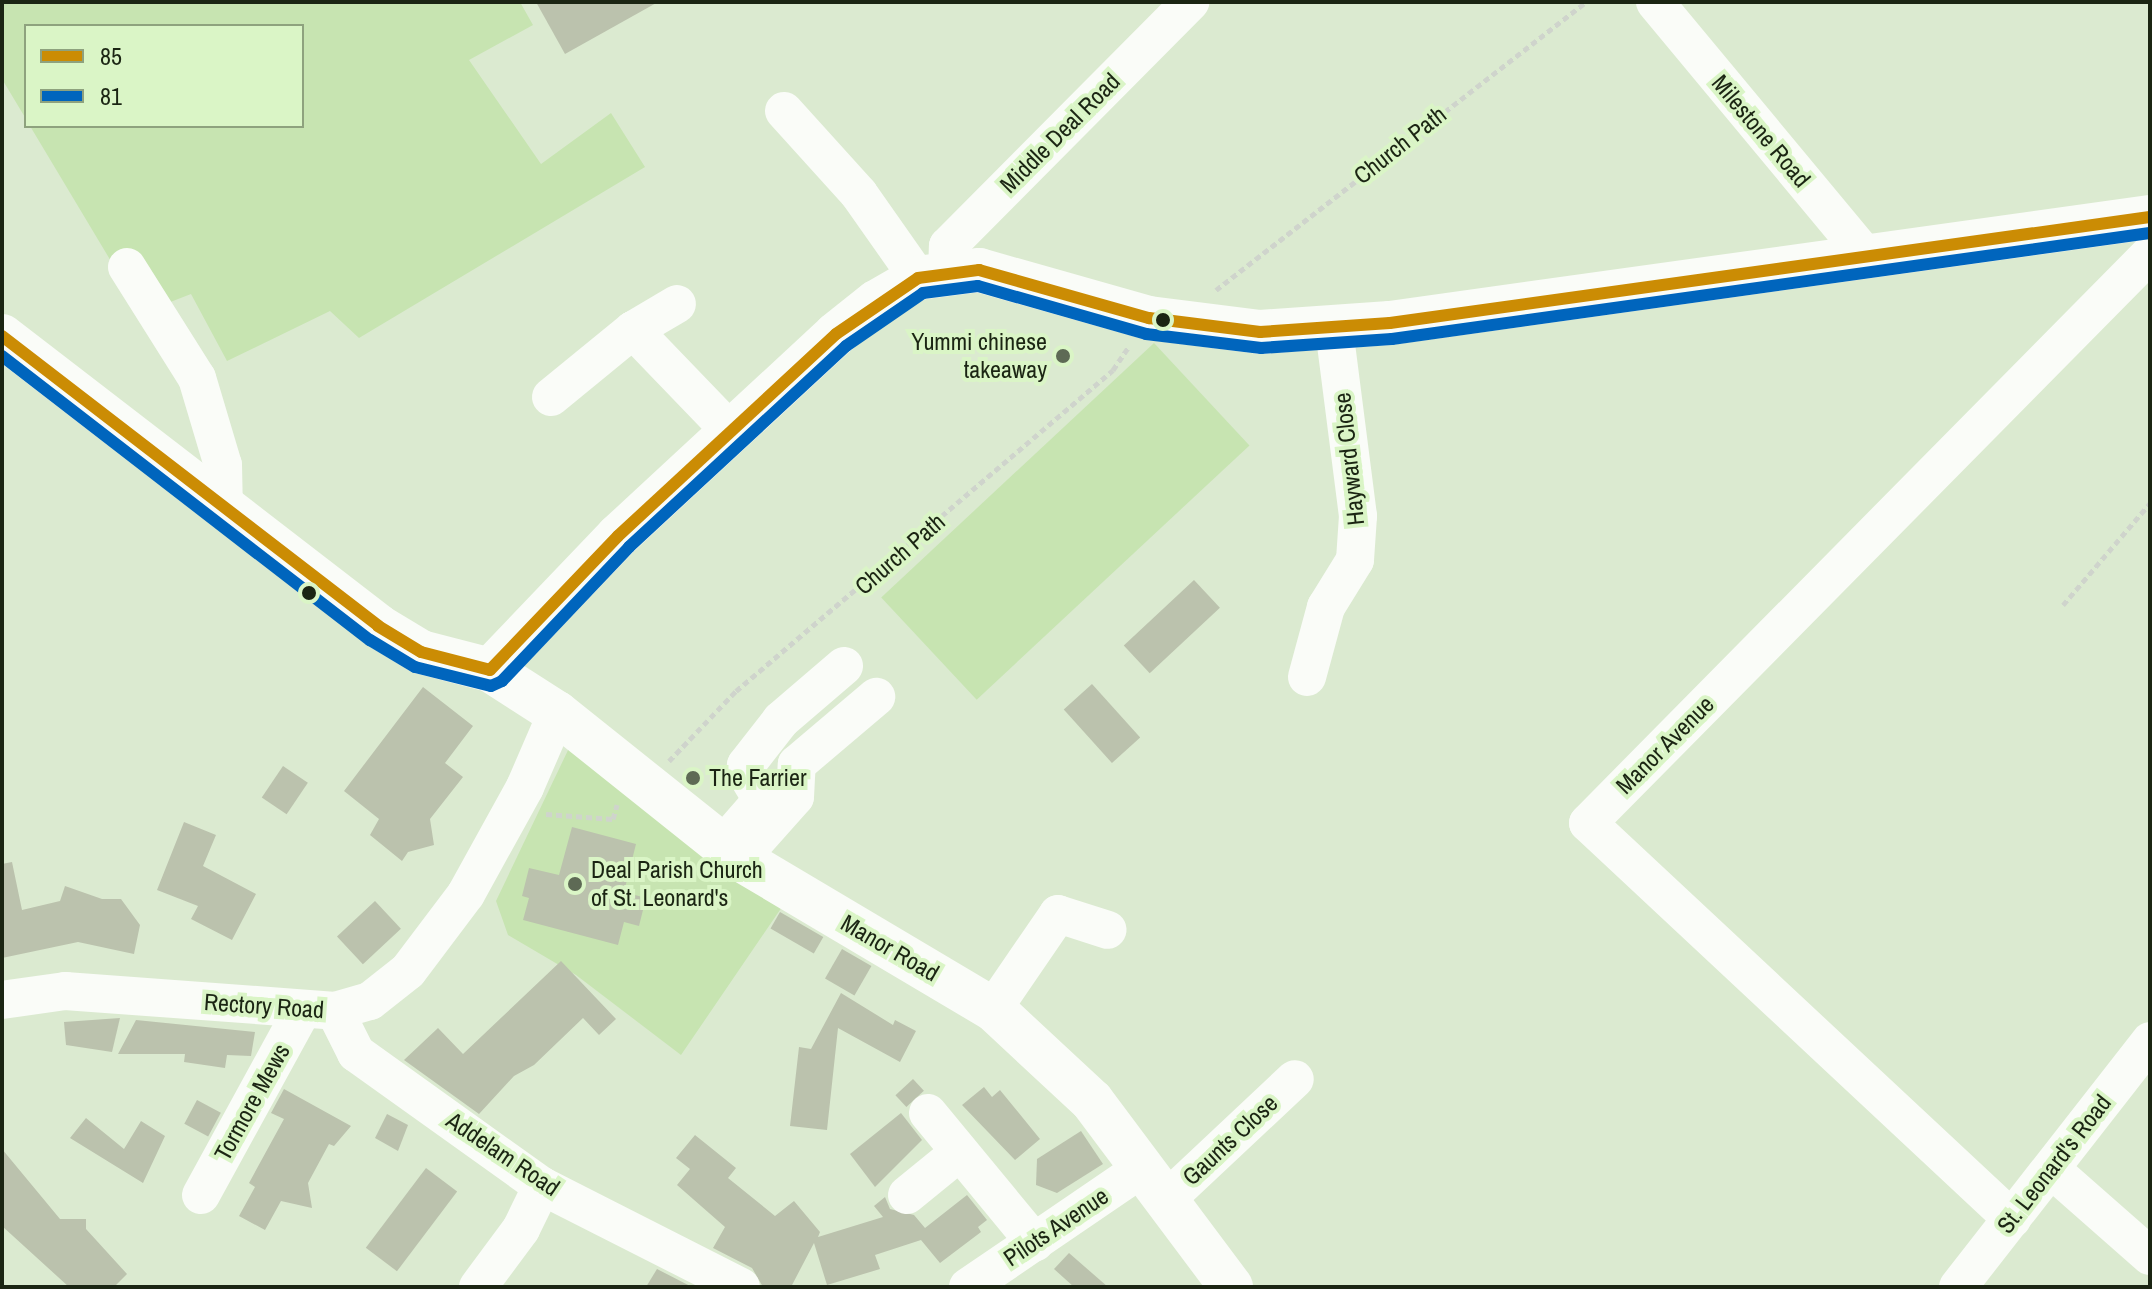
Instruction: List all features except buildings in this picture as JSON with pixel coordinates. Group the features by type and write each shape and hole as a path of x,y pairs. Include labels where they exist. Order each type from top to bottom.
{"main road":[{"path":"490,670 618,536 836,334 876,302 932,275 979,270 1164,320 1260,332 1334,328 1868,259 2150,217"},
{"name":"Manor Road","path":"2,336 224,511 378,626 421,652 490,670 557,713 731,852 993,1009 1092,1101 1231,1287"}],"street":[{"name":"Middle Deal Road","path":"932,275 948,246 1190,2"},
{"name":"Milestone Road","path":"1655,2 1868,259"},
{"path":"784,111 932,275"},
{"name":"Manor Avenue","path":"2012,1219 1588,823 2150,254"},
{"path":"127,267 197,378 223,465 224,511"},
{"path":"551,397 633,330 677,304"},
{"name":"Hayward Close","path":"1307,677 1326,607 1355,560 1358,516 1334,328"},
{"path":"633,330 732,433"},
{"path":"731,852 762,800 748,779 746,765 781,720 844,666"},
{"path":"731,852 795,797 797,764 876,697"},
{"name":"Rectory Road","path":"2,1000 65,991 319,1010 370,1001 408,971 441,932 525,787 557,713"},
{"path":"993,1009 1050,907 1108,930"},
{"name":"Addelam Road","path":"319,1010 356,1053 542,1186 741,1287"},
{"name":"Tormore Mews","path":"201,1195 319,1010"},
{"name":"St. Leonard's Road","path":"1958,1287 2150,1041"},
{"name":"Gaunts Close","path":"1154,1184 1292,1077"},
{"path":"928,1113 1035,1243"},
{"path":"907,1195 960,1152"},
{"path":"2051,1169 2150,1256"},
{"name":"Pilots Avenue","path":"986,1282 1035,1243 1154,1184"},
{"path":"478,1287 521,1229 542,1186"}],"path":[{"name":"Church Path","path":"635,777 1113,370 1164,320 1258,254 1586,2"},
{"path":"2063,605 2150,503"},
{"path":"541,814 613,819 635,777"}],"green space":[{"path":"2,2 520,2 533,25 469,60 541,164 611,113 645,167 359,338 330,311 227,361 191,294 142,313 31,128 304,128 304,24 24,24 24,116 2,79"},
{"path":"1154,343 1249,445 977,700 881,597"},
{"path":"570,746 784,904 681,1055 576,975 508,935 496,901"}],"transit line":[{"name":"85","path":"2,336 378,626 421,652 490,670 618,536 836,334 918,278 979,270 1149,318 1260,332 1390,323 2150,217"},
{"name":"81","path":"2,356 370,640 415,667 491,686 502,681 629,547 846,346 923,293 978,286 1146,334 1261,348 1392,339 2150,233"}],"place":[{"name":"Yummi chinese takeaway","path":"1063,356"},
{"name":"The Farrier","path":"693,778"},
{"name":"Deal Parish Church of St. Leonard's","path":"575,884"}]}
